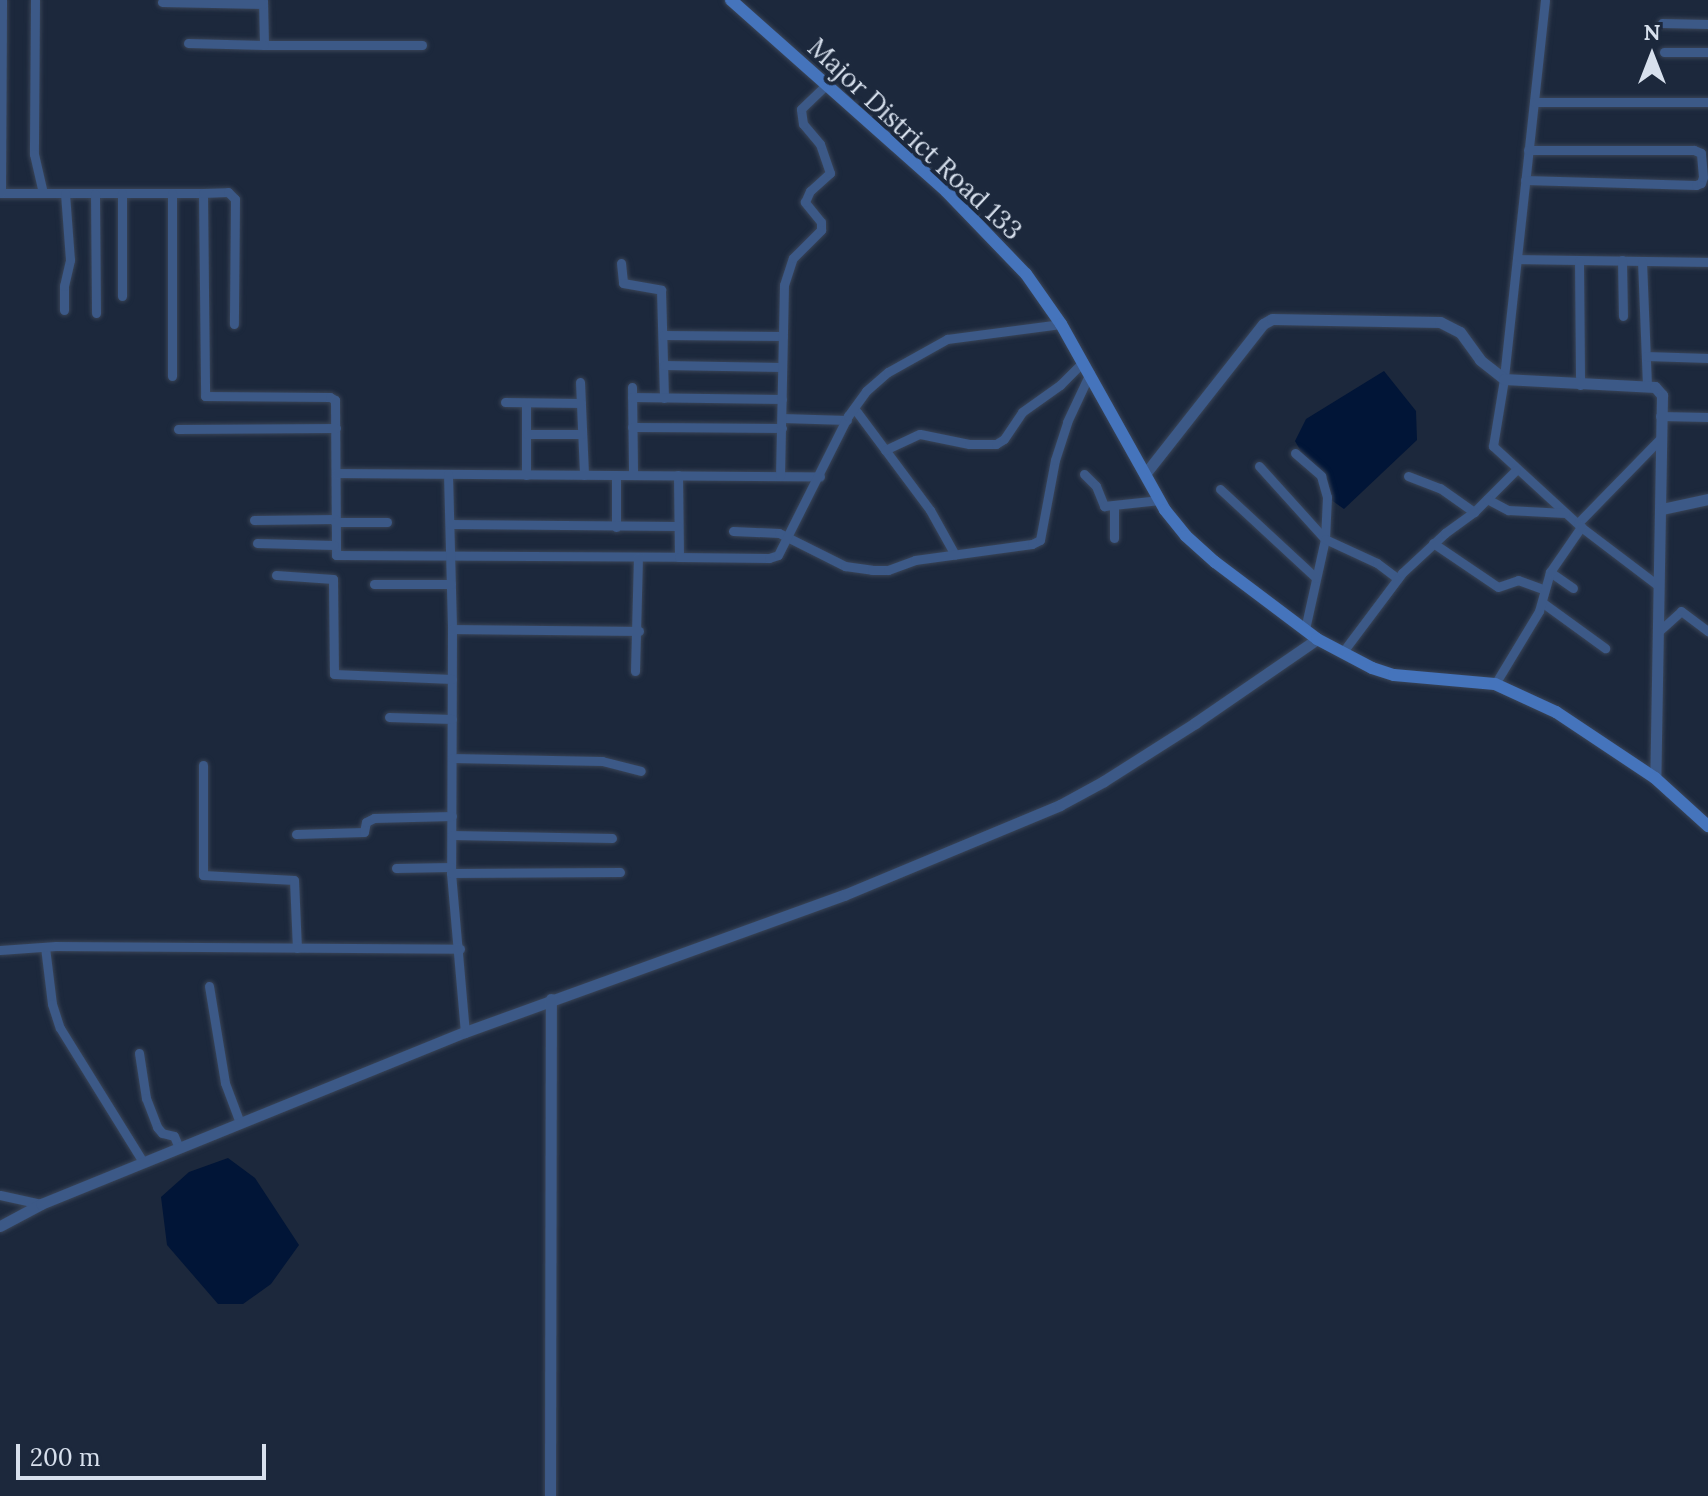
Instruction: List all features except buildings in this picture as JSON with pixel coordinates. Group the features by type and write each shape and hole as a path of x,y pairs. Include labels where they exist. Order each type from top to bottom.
{"main road":[{"name":"Major District Road 133","path":"731,0 987,230 1026,274 1061,324 1171,519 1202,551 1317,639 1342,653 1390,675 1495,684 1567,719 1655,778 1708,826"}],"street":[{"path":"2,0 1,193 228,192 235,199 234,324"},
{"path":"35,0 34,154 43,193"},
{"path":"1545,0 1504,379 1493,446 1565,513 1656,584"},
{"path":"162,2 263,2 264,45"},
{"path":"1662,23 1708,24"},
{"path":"188,43 422,45"},
{"path":"1664,52 1708,52"},
{"path":"780,476 787,272 793,258 821,230 821,222 805,202 810,191 830,173 820,144 803,124 801,109 826,85"},
{"path":"1534,102 1708,102"},
{"path":"1525,180 1696,185 1701,183 1703,177 1701,153 1694,150 1528,150"},
{"path":"64,310 64,286 70,260 65,193"},
{"path":"122,193 122,296"},
{"path":"172,193 172,376"},
{"path":"203,193 205,396 330,397 335,400 334,545 338,556 769,558 783,550 790,538 854,408 888,372 947,339 1061,324"},
{"path":"95,194 96,313"},
{"path":"1517,259 1708,262"},
{"path":"1622,260 1623,316"},
{"path":"1579,261 1580,385"},
{"path":"1642,261 1647,385"},
{"path":"621,263 623,283 661,290 664,398"},
{"path":"1145,474 1263,324 1272,319 1384,319 1450,324 1492,373 1504,379 1580,385 1647,385 1661,390 1662,509 1656,584 1655,778"},
{"path":"663,335 783,336"},
{"path":"1646,356 1708,358"},
{"path":"664,365 782,367"},
{"path":"885,450 920,434 969,444 996,444 1004,439 1022,412 1086,368"},
{"path":"733,531 772,532 845,566 872,570 1032,544 1040,540 1055,460 1086,368"},
{"path":"580,382 584,475"},
{"path":"633,475 632,392 664,398 782,399"},
{"path":"505,402 581,403"},
{"path":"526,403 526,475"},
{"path":"854,408 930,510 955,555"},
{"path":"1660,416 1708,417"},
{"path":"632,427 847,420"},
{"path":"178,429 336,428"},
{"path":"527,434 582,434"},
{"path":"1495,684 1543,603 1543,589 1550,572 1580,525 1660,439"},
{"path":"1295,453 1321,476 1324,485 1325,539 1305,629"},
{"path":"1259,466 1325,539 1377,563 1398,579"},
{"path":"1342,653 1398,579 1433,543 1474,512 1516,470"},
{"path":"336,473 820,476"},
{"path":"448,474 452,629 451,870 465,1032"},
{"path":"1084,474 1096,486 1100,503 1114,505 1160,500"},
{"path":"616,475 616,527"},
{"path":"678,475 679,557"},
{"path":"1408,476 1440,488 1474,512"},
{"path":"1220,489 1316,578"},
{"path":"1487,499 1508,510 1565,513"},
{"path":"1662,509 1708,499"},
{"path":"1114,505 1114,538"},
{"path":"254,520 387,522"},
{"path":"450,524 678,526"},
{"path":"257,543 334,545"},
{"path":"1433,543 1498,587 1518,580 1543,589"},
{"path":"635,671 639,631 638,557"},
{"path":"1550,572 1573,588"},
{"path":"276,575 333,579 334,674 452,679"},
{"path":"374,584 451,584"},
{"path":"1543,603 1605,648"},
{"path":"1658,632 1681,611 1708,631"},
{"path":"452,629 639,631"},
{"path":"0,1226 41,1204 465,1032 844,895 1060,805 1182,731 1317,639"},
{"path":"389,717 452,719"},
{"path":"452,758 602,761 641,771"},
{"path":"203,765 204,877 294,880 297,948"},
{"path":"296,834 364,832 366,822 374,818 452,816"},
{"path":"452,835 612,838"},
{"path":"396,868 620,872"},
{"path":"45,947 52,1004 60,1028 143,1162"},
{"path":"0,950 45,947 460,949"},
{"path":"209,986 225,1083 240,1123"},
{"path":"550,1496 551,999"},
{"path":"139,1053 146,1098 157,1127 162,1133 174,1136 179,1148"},
{"path":"0,1195 41,1204"}],"water":[{"path":"1384,371 1416,411 1417,440 1344,509 1327,497 1295,441 1306,419"},
{"path":"228,1158 255,1178 299,1245 271,1284 243,1304 218,1304 167,1245 161,1197 189,1172"}]}
